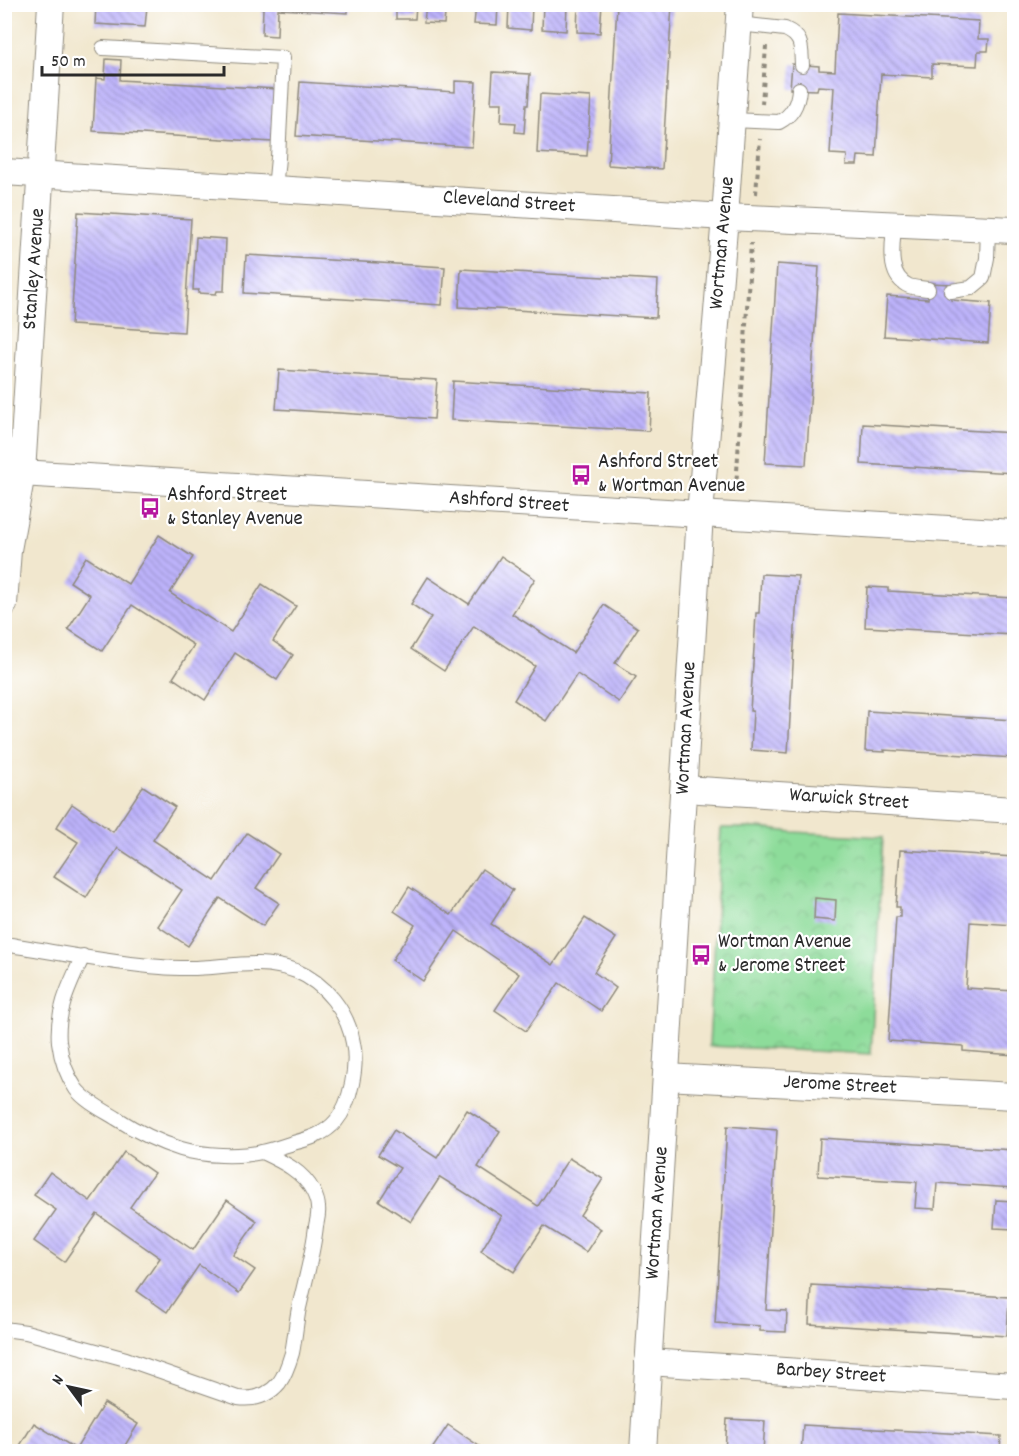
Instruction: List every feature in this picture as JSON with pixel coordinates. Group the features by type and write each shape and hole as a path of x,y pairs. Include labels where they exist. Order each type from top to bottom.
{"street":[{"name":"Stanley Avenue","path":"4,604 13,472 40,174 51,4"},
{"name":"Wortman Avenue","path":"643,1452 700,514 739,14"},
{"name":"Cleveland Street","path":"4,172 725,216 1014,230"},
{"name":"Ashford Street","path":"13,472 1014,533"},
{"name":"Warwick Street","path":"684,789 1014,810"},
{"name":"Jerome Street","path":"666,1077 1014,1095"},
{"name":"Barbey Street","path":"648,1362 1014,1386"}],"lane":[{"path":"739,14 768,27 785,29 796,36 801,42 802,65"},
{"path":"103,48 283,58 275,189"},
{"path":"732,120 779,122 793,111 799,89"},
{"path":"894,225 893,262 898,278 912,287 928,289"},
{"path":"951,291 970,288 977,285 983,278 987,258 988,229"},
{"path":"4,944 159,967 189,968 251,963 284,967 298,972 321,987 334,1000 349,1027 355,1055 352,1083 342,1113 328,1129 318,1135 262,1152 238,1155 183,1150 133,1128 88,1100 77,1090 63,1061 59,1042 61,1008 82,956"},
{"path":"4,1329 26,1332 126,1359 238,1398 263,1396 280,1382 292,1354 318,1208 314,1192 308,1182 282,1162 262,1152"}],"path":[{"path":"756,195 768,27"},
{"path":"736,488 752,238"}],"green space":[{"path":"721,828 759,828 883,837 871,1054 709,1046"}],"building":[{"path":"96,4 147,6 145,27 95,24"},
{"path":"241,4 348,4 348,13 278,9 277,36 262,35 263,8 241,6"},
{"path":"396,4 416,4 415,19 396,19"},
{"path":"426,4 446,4 444,24 424,23"},
{"path":"509,4 532,4 531,30 508,28"},
{"path":"543,4 567,4 566,31 542,29"},
{"path":"578,4 602,4 600,33 577,32"},
{"path":"617,4 672,4 662,169 608,165"},
{"path":"476,5 498,5 497,25 474,24"},
{"path":"838,13 979,21 978,39 989,39 988,51 978,51 977,66 932,64 932,77 881,74 876,157 858,156 857,165 846,165 847,155 830,154 834,87 818,86 817,90 790,89 792,64 819,66 819,70 835,71"},
{"path":"106,59 121,60 120,80 277,89 273,142 93,131 96,78 105,79"},
{"path":"493,72 530,74 524,133 515,132 516,123 501,122 502,103 491,103"},
{"path":"455,81 476,82 472,147 296,136 300,82 455,92"},
{"path":"540,94 591,97 587,156 537,153"},
{"path":"78,212 191,219 184,332 71,325"},
{"path":"196,237 226,239 224,291 217,291 216,294 198,293 199,290 193,290"},
{"path":"246,255 445,267 442,305 244,293"},
{"path":"777,264 819,267 806,465 765,463"},
{"path":"461,269 658,280 656,318 459,307"},
{"path":"929,283 952,284 951,300 991,303 988,343 884,336 887,296 928,299"},
{"path":"279,370 437,380 434,419 276,409"},
{"path":"453,381 651,393 649,431 451,420"},
{"path":"863,424 1014,433 1014,473 861,464"},
{"path":"159,535 193,557 170,593 231,632 262,584 296,606 273,641 293,655 277,680 235,653 205,700 173,678 194,645 132,605 102,651 68,629 90,595 70,582 86,557 128,584"},
{"path":"501,556 535,579 512,614 573,653 604,605 638,628 615,663 636,677 619,702 577,674 546,721 514,700 535,666 474,626 444,671 411,649 431,617 411,604 428,577 469,604"},
{"path":"761,574 798,576 788,753 751,750 753,711 750,711 756,613 759,613"},
{"path":"867,587 888,588 888,591 1014,598 1014,635 865,627"},
{"path":"867,711 1014,720 1014,758 884,750 885,752 865,751"},
{"path":"143,786 175,807 153,840 215,881 247,833 279,854 256,888 279,903 263,926 220,898 188,946 158,926 182,890 118,848 86,898 54,877 78,842 56,828 72,804 113,832"},
{"path":"900,850 1014,857 1014,925 970,922 966,988 1014,991 1014,1055 963,1051 963,1046 888,1041 896,917 900,917 900,907 896,907"},
{"path":"482,869 513,890 491,924 553,965 585,918 616,938 594,972 616,988 601,1011 559,983 526,1031 495,1010 519,974 456,931 423,981 392,960 415,925 394,911 409,887 451,915"},
{"path":"815,898 836,900 835,921 814,919"},
{"path":"467,1110 500,1131 478,1167 538,1206 569,1158 603,1179 580,1215 601,1229 586,1252 544,1226 514,1272 481,1251 502,1216 440,1177 411,1222 379,1201 400,1168 378,1155 394,1130 437,1158"},
{"path":"727,1126 777,1130 766,1310 787,1311 786,1332 760,1331 760,1326 715,1323"},
{"path":"820,1138 1014,1150 1014,1188 937,1183 935,1209 915,1208 917,1182 818,1176"},
{"path":"124,1152 154,1173 130,1207 193,1250 227,1200 257,1221 233,1255 255,1270 239,1293 199,1265 167,1312 137,1291 160,1258 97,1214 64,1262 34,1241 56,1210 34,1195 50,1172 90,1201"},
{"path":"996,1200 1014,1201 1014,1229 994,1228"},
{"path":"811,1285 1009,1297 1007,1336 809,1324"},
{"path":"104,1403 138,1424 121,1452 25,1452 19,1447 34,1423 76,1449"},
{"path":"727,1419 765,1421 763,1452 725,1452"},
{"path":"448,1425 479,1446 476,1452 430,1452"},
{"path":"803,1425 1001,1436 1000,1452 801,1452"}],"place":[{"name":"Ashford Street & Wortman Avenue","path":"581,475"},
{"name":"Ashford Street & Stanley Avenue","path":"150,508"},
{"name":"Wortman Avenue & Jerome Street","path":"701,955"}]}
